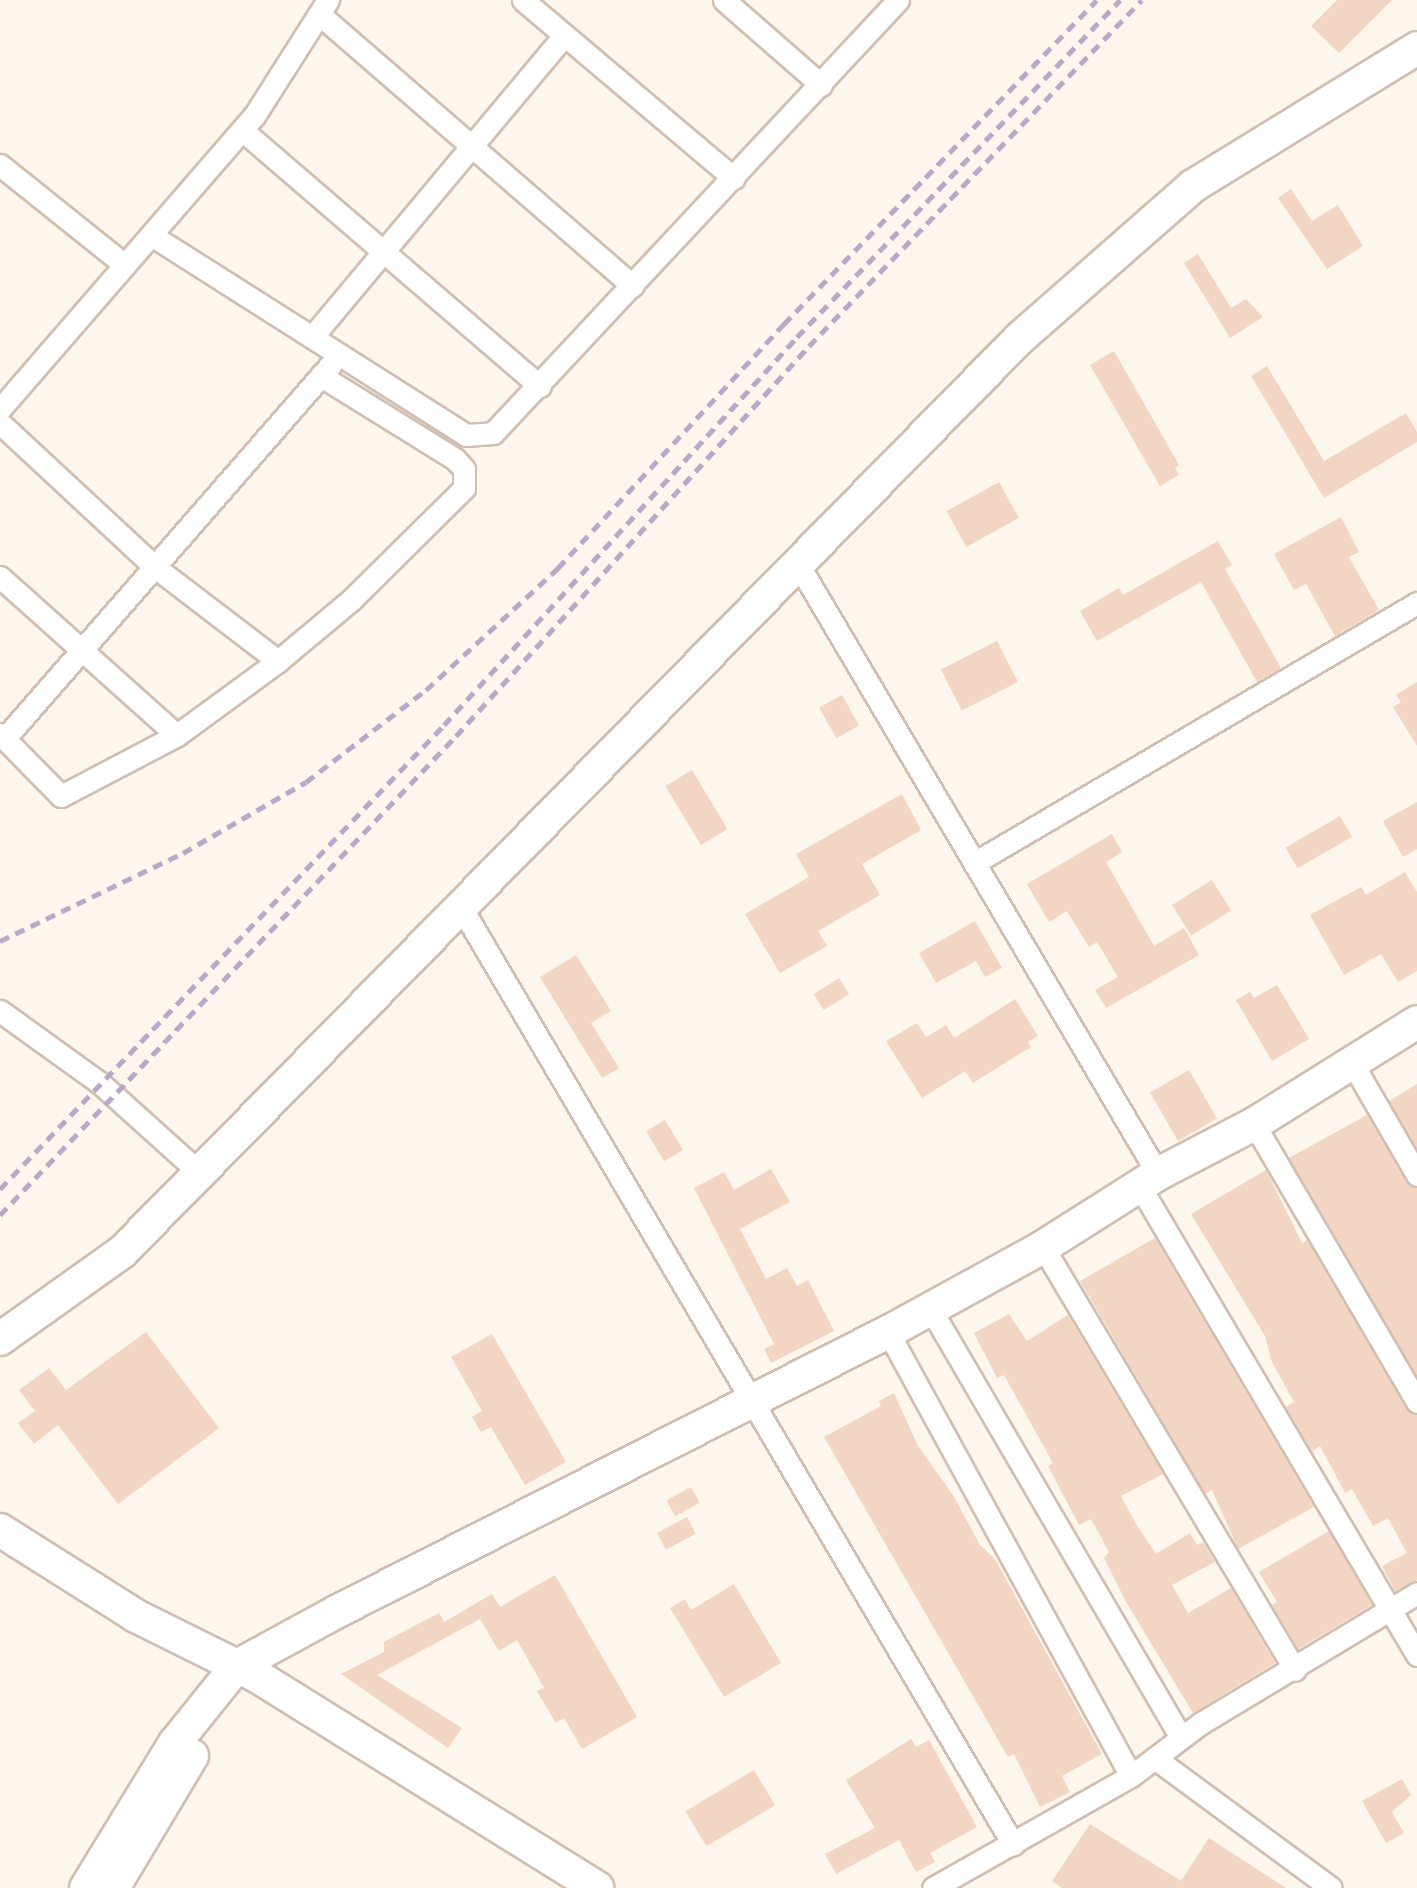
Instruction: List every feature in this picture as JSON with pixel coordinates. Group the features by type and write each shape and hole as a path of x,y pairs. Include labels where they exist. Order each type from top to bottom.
{"main road":[{"path":"0,1339 122,1252 1020,338 1193,186 1417,48"},
{"path":"86,1888 175,1743 254,1664 338,1611 888,1332 1043,1247 1148,1180 1254,1125 1351,1061 1417,1022"},
{"path":"0,1530 136,1616 254,1664 597,1888"},
{"path":"113,1888 195,1752 254,1664"}],"street":[{"path":"523,0 734,178"},
{"path":"724,0 821,85"},
{"path":"151,235 466,435 493,433 540,386 898,0"},
{"path":"0,409 242,130 278,82 324,7 471,146 633,286"},
{"path":"312,337 564,36"},
{"path":"242,130 540,386"},
{"path":"0,165 125,265"},
{"path":"321,376 455,459 464,469 464,488 351,600 278,661 177,735 61,796 2,736 83,649 339,354"},
{"path":"0,423 155,567 278,661"},
{"path":"798,564 974,863 1148,1180 1417,1655"},
{"path":"0,577 177,735"},
{"path":"974,863 1417,603"},
{"path":"461,907 1013,1844"},
{"path":"0,1010 100,1083 200,1173"},
{"path":"1351,1061 1417,1175"},
{"path":"1254,1125 1417,1402"},
{"path":"1043,1247 1295,1670"},
{"path":"930,1308 1181,1737"},
{"path":"888,1332 1131,1776"},
{"path":"933,1888 1131,1776 1181,1737 1295,1670 1417,1592"},
{"path":"1156,1759 1331,1888"}],"building":[{"path":"1337,0 1392,0 1339,53 1311,26"},
{"path":"1291,189 1312,221 1338,205 1363,246 1327,269 1278,198"},
{"path":"1198,254 1231,308 1246,299 1263,317 1230,338 1184,263"},
{"path":"1114,351 1179,465 1175,468 1179,475 1160,486 1090,365"},
{"path":"1267,366 1324,461 1406,413 1417,432 1417,442 1324,498 1251,376"},
{"path":"999,482 1019,518 966,547 947,511"},
{"path":"1341,517 1359,552 1349,557 1379,610 1335,636 1306,584 1294,590 1274,554"},
{"path":"1218,541 1232,565 1225,569 1281,668 1257,682 1201,582 1097,641 1080,611 1119,588 1123,595"},
{"path":"997,641 1018,682 962,711 941,670"},
{"path":"1417,682 1417,746 1393,707 1401,702 1396,695"},
{"path":"842,695 859,726 836,738 819,708"},
{"path":"692,770 728,829 701,845 665,786"},
{"path":"902,794 921,830 862,864 880,895 818,931 827,946 780,973 745,914 809,877 796,854"},
{"path":"1417,802 1417,849 1403,857 1383,821"},
{"path":"1340,816 1352,837 1297,868 1285,848"},
{"path":"1112,834 1122,852 1106,862 1154,946 1184,928 1199,955 1106,1008 1095,990 1118,977 1097,942 1089,947 1067,911 1049,922 1027,884"},
{"path":"1405,872 1417,892 1417,971 1398,982 1381,954 1344,975 1310,915 1361,887 1366,895"},
{"path":"1212,880 1231,911 1191,935 1172,905"},
{"path":"975,921 1002,968 985,977 976,961 936,983 919,953"},
{"path":"576,955 611,1011 591,1023 619,1068 602,1078 540,977"},
{"path":"839,978 849,994 824,1010 814,994"},
{"path":"1277,985 1309,1039 1272,1061 1236,1000 1250,992 1254,998"},
{"path":"1015,999 1038,1036 1028,1042 1031,1047 973,1083 965,1071 922,1098 886,1041 917,1023 926,1037 946,1025 954,1038"},
{"path":"1189,1070 1217,1118 1178,1141 1150,1092"},
{"path":"1417,1084 1417,1149 1389,1101"},
{"path":"1367,1115 1406,1182 1417,1188 1417,1376 1289,1158"},
{"path":"665,1120 683,1150 664,1161 646,1131"},
{"path":"771,1169 790,1202 740,1229 766,1279 787,1268 797,1286 808,1280 834,1331 771,1363 764,1349 774,1344 694,1188 724,1172 734,1190"},
{"path":"1266,1170 1302,1243 1307,1240 1406,1409 1417,1415 1417,1580 1395,1591 1382,1566 1407,1553 1388,1518 1373,1526 1352,1489 1345,1493 1320,1446 1312,1451 1286,1407 1294,1402 1272,1362 1265,1336 1191,1214"},
{"path":"1155,1238 1314,1507 1238,1549 1212,1490 1205,1494 1080,1281"},
{"path":"1009,1314 1027,1341 1068,1315 1163,1474 1121,1496 1136,1524 1156,1554 1190,1533 1197,1545 1203,1542 1215,1562 1172,1585 1188,1613 1231,1588 1275,1663 1193,1713 1125,1600 1104,1558 1109,1552 1091,1519 1079,1525 1048,1466 1053,1463 1004,1375 997,1378 974,1333"},
{"path":"146,1332 219,1428 118,1504 58,1425 34,1444 18,1423 35,1411 19,1390 49,1368 66,1390"},
{"path":"492,1334 566,1462 525,1485 491,1427 481,1432 472,1417 482,1411 451,1357"},
{"path":"894,1393 918,1446 953,1495 980,1545 995,1559 1102,1754 1062,1776 1070,1792 1040,1807 1014,1754 1008,1757 824,1437 881,1406 879,1401"},
{"path":"691,1487 700,1503 675,1516 667,1501"},
{"path":"687,1517 696,1534 666,1550 657,1533"},
{"path":"1329,1531 1372,1605 1298,1649 1272,1605 1277,1602 1259,1572"},
{"path":"555,1575 637,1717 582,1749 564,1718 556,1723 537,1691 544,1688 517,1640 499,1651 480,1619 377,1675 462,1728 448,1748 341,1674 384,1652 384,1642 439,1613 444,1622 492,1594 500,1607"},
{"path":"734,1584 781,1663 724,1697 670,1608 685,1599 691,1610"},
{"path":"911,1739 916,1747 929,1740 977,1827 930,1853 935,1862 916,1872 899,1840 836,1874 825,1854 875,1828 846,1780"},
{"path":"754,1770 775,1805 707,1846 685,1811"},
{"path":"1402,1779 1411,1795 1392,1812 1404,1833 1386,1843 1362,1801"},
{"path":"1090,1824 1181,1881 1209,1838 1286,1888 1062,1888 1052,1881"}],"railway":[{"path":"0,941 183,853 306,782 426,690 558,568 784,324 1097,0"},
{"path":"0,1189 444,725 797,337 1120,0"},
{"path":"0,1215 456,736 809,346 1142,0"}]}
